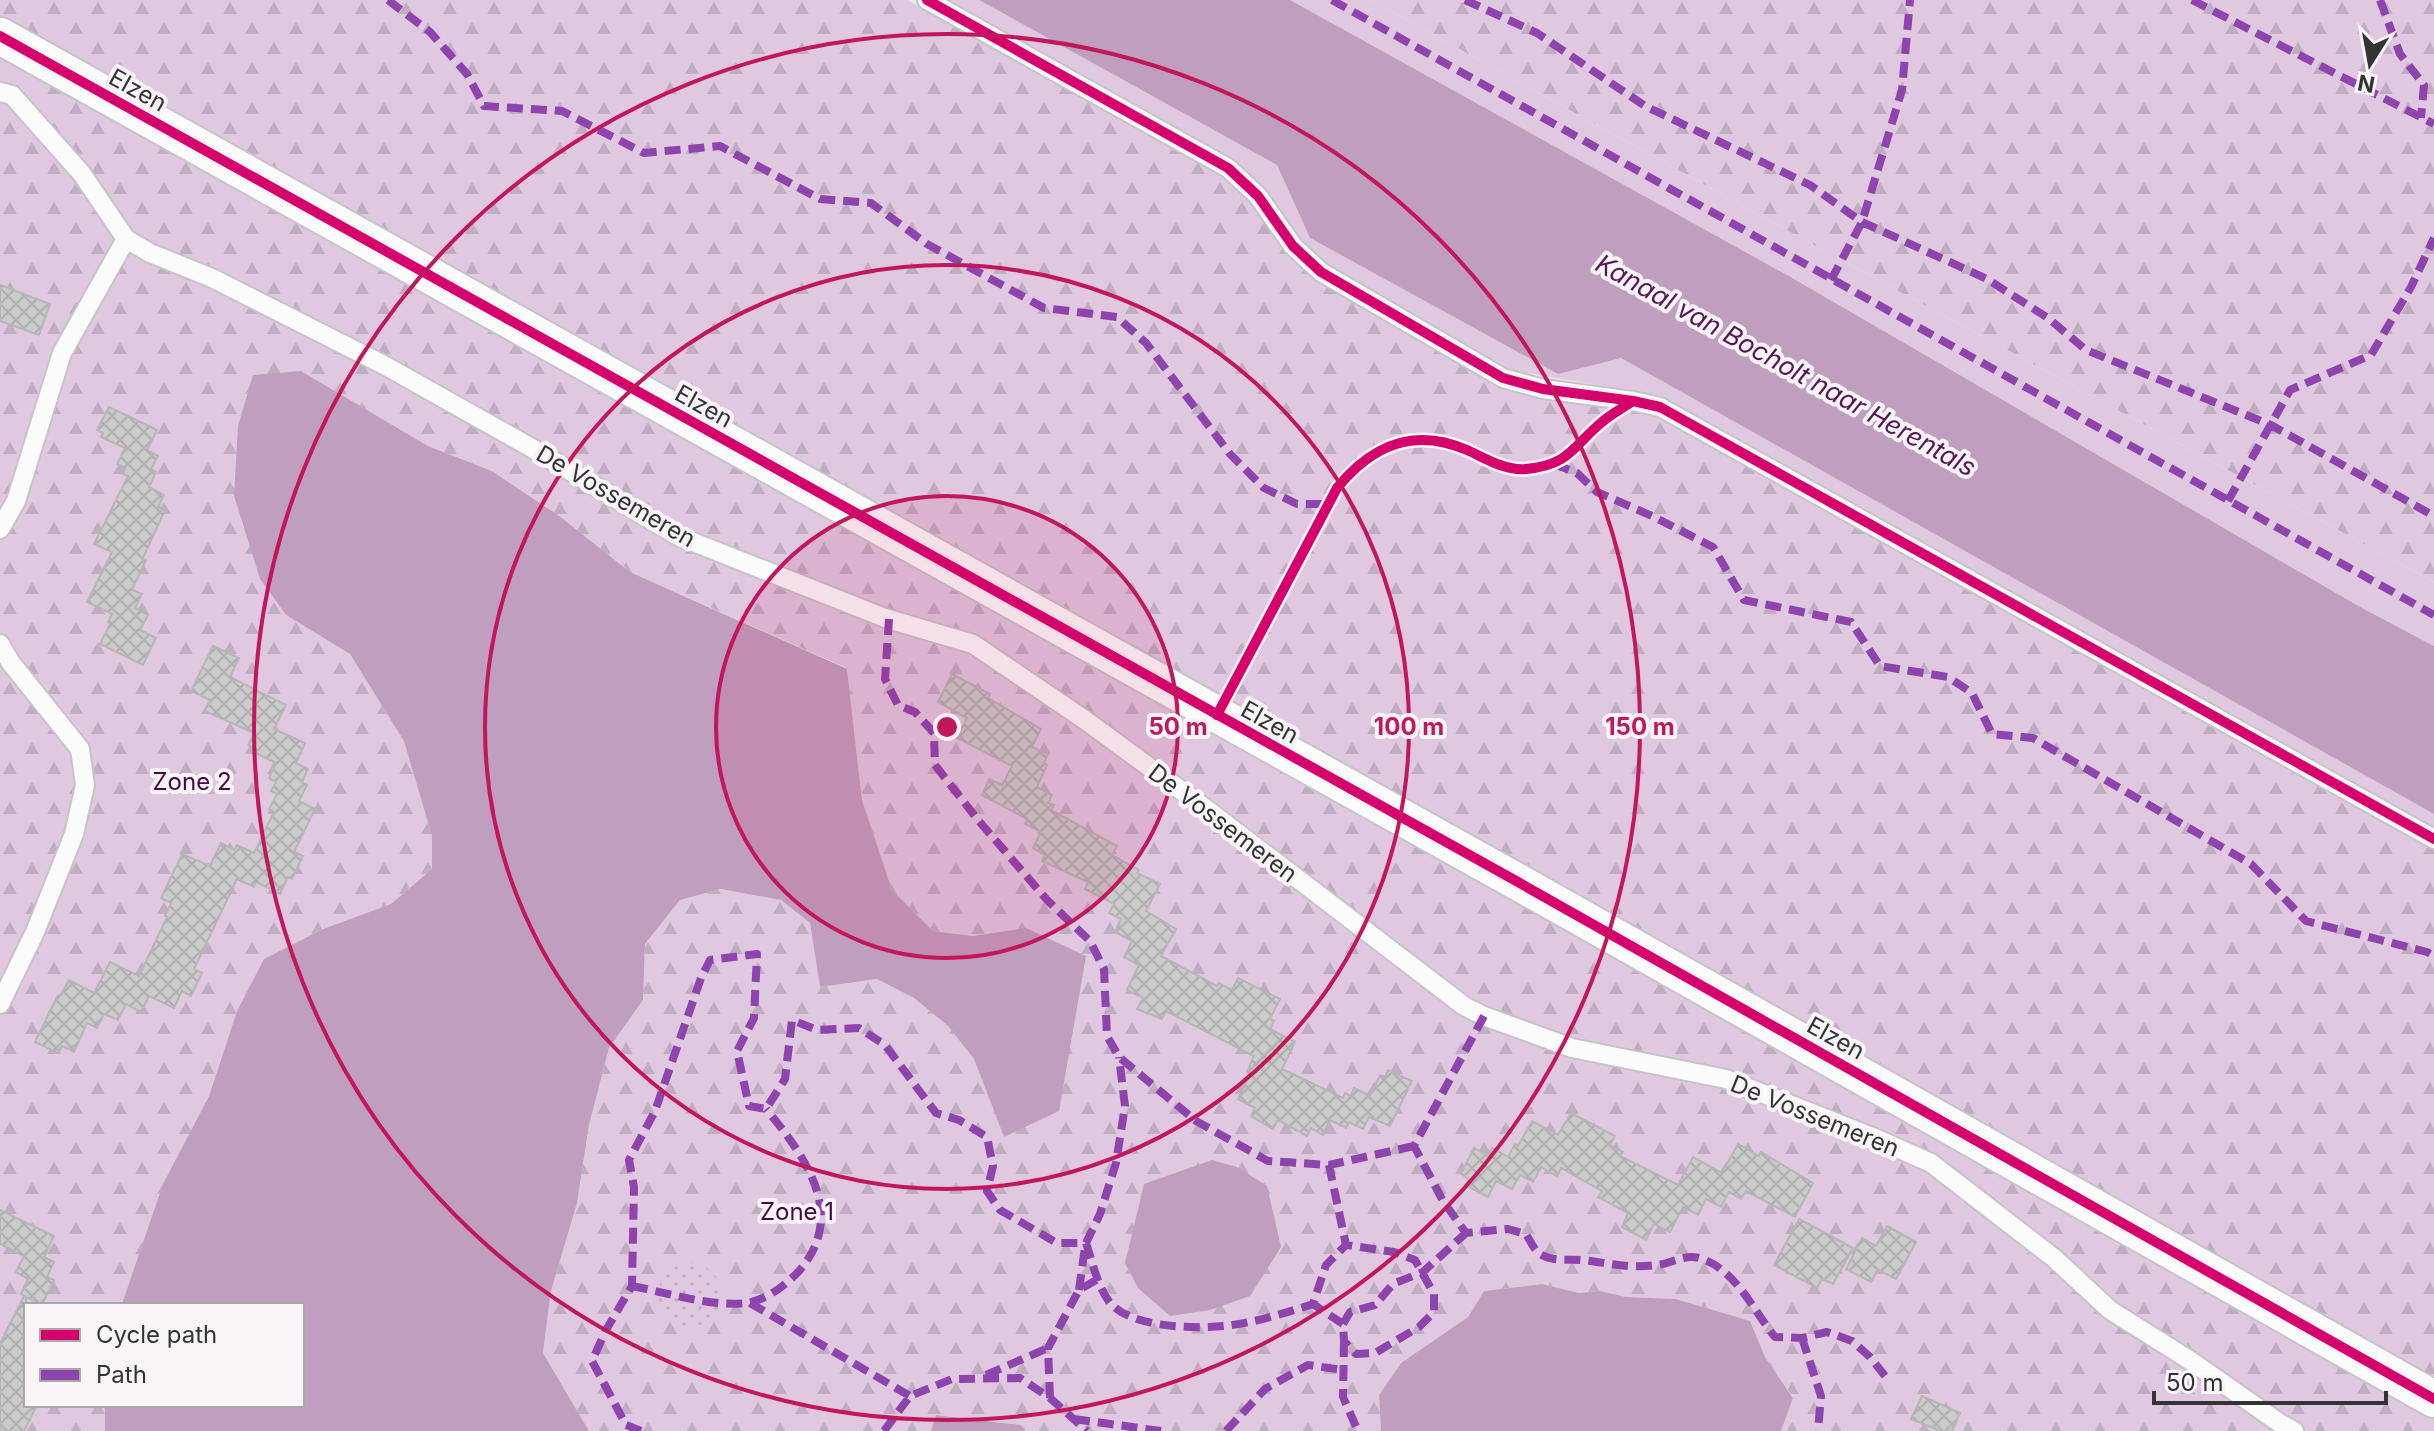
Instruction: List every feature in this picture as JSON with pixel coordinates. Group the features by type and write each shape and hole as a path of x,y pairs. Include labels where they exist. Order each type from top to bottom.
{"street":[{"name":"Elzen","path":"0,36 1538,893 2434,1399"}],"lane":[{"path":"927,0 1228,168 1258,196 1293,246 1321,272 1503,378 1543,389 1660,407 2434,839"},
{"name":"De Vossemeren","path":"0,92 12,95 82,174 126,239 150,253 212,278 384,365 530,447 678,536 885,618 973,644 1085,720 1205,808 1464,1006 1572,1048 1726,1079 1931,1163 2054,1258 2110,1310 2294,1431"},
{"path":"0,529 16,501 62,353 126,239"},
{"path":"0,644 11,663 80,749 85,785 74,834 35,932 0,1004"}],"green space":[{"path":"0,0 907,0 1220,175 1256,207 1309,273 1481,377 1522,391 1638,408 1665,416 2434,850 2434,1377 0,19"},
{"path":"942,0 979,0 1277,165 1310,238 1558,374 1621,358 2434,814 2434,830 1708,428 1661,396 1509,370 1328,269 1298,242 1269,195 1235,165"},
{"path":"1290,0 1371,0 2434,582 2434,646 2362,608 1787,275"},
{"path":"1371,0 2434,0 2434,582 1801,238"},
{"name":"Zone 1","path":"0,53 2434,1412 2434,1431 1781,1431 1793,1397 1765,1357 1749,1321 1676,1299 1626,1297 1600,1291 1579,1293 1542,1284 1484,1291 1468,1317 1401,1363 1379,1395 1381,1431 1026,1431 1021,1425 937,1415 931,1431 589,1431 543,1353 551,1291 577,1203 589,1125 609,1048 643,1000 645,944 680,900 721,889 781,900 810,923 820,987 877,979 914,998 948,1026 974,1059 1004,1137 1026,929 973,936 933,931 892,890 862,800 847,668 630,572 558,515 492,471 428,446 301,371 234,496 260,579 286,615 350,654 405,741 432,836 432,869 391,904 323,929 264,959 237,1011 209,1096 163,1185 123,1303 24,1303 24,1407 105,1407 105,1431 0,1431"},
{"path":"690,1263 702,1265 713,1272 720,1283 720,1307 713,1318 702,1325 690,1327 678,1325 667,1318 660,1307 658,1295 660,1283 667,1272 678,1265"}],"water":[{"name":"Kanaal van Bocholt naar Herentals","path":"979,0 1290,0 1787,275 2362,608 2434,646 2434,814 1621,358 1558,374 1310,238 1277,165"},
{"path":"301,371 428,446 492,471 558,515 630,572 847,669 862,800 892,890 933,931 973,936 1026,928 1086,956 1059,1111 1004,1137 974,1059 948,1026 914,998 877,979 820,987 810,923 781,900 721,889 680,900 645,944 643,1000 609,1048 589,1125 577,1203 551,1291 543,1353 589,1431 105,1431 105,1407 304,1407 304,1303 123,1303 163,1184 209,1096 237,1011 264,959 323,929 391,904 432,869 432,836 404,741 350,654 286,615 260,579 234,496 238,426 253,375"},
{"path":"1212,1160 1237,1167 1267,1186 1281,1247 1250,1296 1210,1310 1170,1316 1138,1288 1125,1263 1144,1184"},
{"path":"1542,1284 1579,1293 1600,1291 1626,1297 1676,1299 1750,1321 1765,1357 1793,1398 1781,1431 1381,1431 1379,1395 1401,1363 1468,1317 1484,1291"},
{"path":"936,1415 1021,1425 1026,1431 931,1431"}],"building":[{"path":"0,285 50,304 39,335 0,321"},
{"path":"109,407 157,430 147,450 158,456 151,469 156,472 149,487 164,495 158,507 165,510 132,590 142,594 135,608 148,615 140,630 156,638 143,665 100,644 112,614 87,602 112,552 94,544 128,476 123,474 125,468 117,464 125,448 101,437 103,433 97,430"},
{"path":"213,646 239,658 230,677 286,705 274,729 305,743 296,763 308,769 302,782 307,785 299,801 315,809 294,852 303,856 292,879 288,877 280,894 256,882 254,887 237,879 194,969 202,973 191,996 182,991 174,1008 149,996 141,1012 126,1004 118,1020 104,1014 97,1028 87,1023 74,1052 62,1046 58,1053 35,1042 58,995 69,980 94,993 110,962 139,976 167,917 171,903 161,898 182,854 210,866 221,843 234,850 237,845 254,853 274,812 269,809 277,794 271,791 276,782 269,778 276,763 254,752 256,749 248,745 254,733 205,711 210,700 191,691"},
{"path":"952,674 990,694 988,698 1041,729 1032,747 1048,754 1044,763 1047,765 1037,787 1052,795 1048,803 1054,805 1051,810 1117,846 1112,855 1139,870 1137,873 1160,884 1146,911 1176,929 1161,956 1217,986 1219,983 1232,990 1238,978 1280,999 1270,1019 1274,1021 1270,1029 1295,1042 1282,1069 1343,1098 1345,1093 1351,1096 1354,1088 1370,1096 1380,1075 1385,1077 1388,1070 1412,1081 1390,1126 1369,1117 1363,1129 1349,1122 1346,1128 1330,1120 1323,1135 1311,1128 1307,1136 1278,1120 1273,1129 1251,1116 1255,1108 1238,1099 1250,1074 1247,1072 1254,1056 1166,1011 1162,1019 1137,1009 1143,998 1127,990 1139,965 1124,957 1132,941 1115,932 1121,919 1109,913 1114,904 1085,889 1088,882 1042,861 1045,855 1033,848 1041,832 1025,824 1027,819 982,795 989,779 1002,785 1012,766 957,738 967,718 938,702"},
{"path":"1571,1113 1615,1136 1610,1145 1623,1152 1620,1156 1678,1185 1693,1157 1722,1173 1738,1144 1759,1156 1761,1152 1813,1183 1795,1217 1746,1191 1741,1199 1729,1192 1721,1207 1706,1199 1698,1215 1683,1207 1670,1232 1654,1224 1646,1240 1622,1227 1628,1213 1598,1197 1602,1191 1561,1168 1557,1176 1541,1167 1533,1182 1520,1175 1512,1189 1496,1181 1488,1197 1465,1185 1469,1179 1461,1174 1474,1148 1488,1156 1492,1148 1508,1157 1532,1121 1558,1135"},
{"path":"0,1210 54,1236 44,1257 54,1262 47,1277 54,1280 43,1303 26,1297 24,1303 24,1407 36,1407 24,1431 0,1431 0,1344 24,1296 21,1294 28,1279 16,1272 24,1256 0,1244"},
{"path":"1799,1219 1853,1248 1833,1284 1822,1279 1817,1288 1774,1265"},
{"path":"1887,1226 1916,1242 1896,1279 1878,1270 1871,1282 1846,1269 1862,1238 1876,1246"},
{"path":"1922,1396 1960,1413 1952,1431 1940,1431 1911,1419"}],"marked path":[{"path":"388,0 430,32 467,74 484,106 562,111 644,153 720,146 820,199 871,203 927,244 1044,308 1117,317 1146,343 1230,454 1264,488 1297,504 1329,504"},
{"path":"1332,0 2434,615"},
{"path":"1465,0 1537,33 1645,106 1810,185 1862,222 1987,279 2048,318 2086,350 2271,425 2434,516"},
{"path":"1831,280 1862,222 1902,90 1910,0"},
{"path":"2192,0 2434,124"},
{"path":"2380,0 2400,54 2424,85 2421,118"},
{"path":"2228,501 2290,390 2371,355 2411,287 2434,238"},
{"path":"1554,464 1577,473 1597,492 1713,547 1744,600 1851,622 1880,666 1948,677 1972,693 1992,734 2033,738 2251,864 2306,921 2434,956"},
{"path":"889,619 885,679 898,705 915,712 934,733 935,765 978,820 1048,901 1090,941 1104,969 1107,1036 1119,1057 1196,1121 1268,1161 1329,1165 1414,1146"},
{"path":"641,1431 626,1425 592,1361 632,1286 634,1187 629,1160 655,1111 710,960 757,954 754,1018 737,1051 749,1106 766,1109 785,1079 792,1020 817,1030 859,1028 885,1045 936,1113 959,1120 987,1137 993,1166 987,1191 1000,1210 1057,1243 1086,1243 1100,1214 1116,1163 1125,1106 1119,1057"},
{"path":"1484,1016 1414,1146 1443,1201 1466,1233 1508,1229 1526,1234 1538,1252 1555,1259 1638,1266 1688,1257 1699,1258 1712,1263 1733,1280 1775,1337 1802,1338 1827,1332 1852,1341 1885,1376"},
{"path":"632,1286 704,1301 747,1303 775,1291 799,1271 813,1250 820,1229 816,1187 794,1146 766,1109"},
{"path":"1329,1165 1346,1245 1394,1252 1415,1260 1434,1294 1434,1312 1419,1327 1375,1353 1356,1354 1344,1341 1343,1324 1313,1304 1326,1265 1346,1245"},
{"path":"1343,1324 1350,1312 1375,1305 1393,1284 1423,1272 1466,1233"},
{"path":"1086,1243 1108,1300 1117,1309 1145,1321 1162,1325 1224,1326 1313,1304"},
{"path":"1079,1290 1085,1247"},
{"path":"1050,1398 1048,1348 1079,1290 1098,1279"},
{"path":"750,1303 910,1396"},
{"path":"1802,1338 1821,1396 1818,1431"},
{"path":"1344,1341 1343,1397 1358,1431"},
{"path":"986,1375 1048,1348"},
{"path":"1226,1431 1265,1389 1308,1365 1343,1370"},
{"path":"884,1431 910,1396 952,1379 1020,1378 1050,1398 1087,1431"},
{"path":"1074,1419 1161,1431"}],"cycle path":[{"path":"927,0 1228,168 1258,196 1293,246 1321,272 1503,378 1543,389 1660,407 2434,839"},
{"path":"0,36 1525,886 2434,1399"},
{"path":"1217,715 1337,488 1365,461 1395,444 1429,440 1448,443 1510,468 1541,467 1562,459 1606,419 1633,401"}],"park label":[{"name":"Zone 2","path":"192,781"}]}
